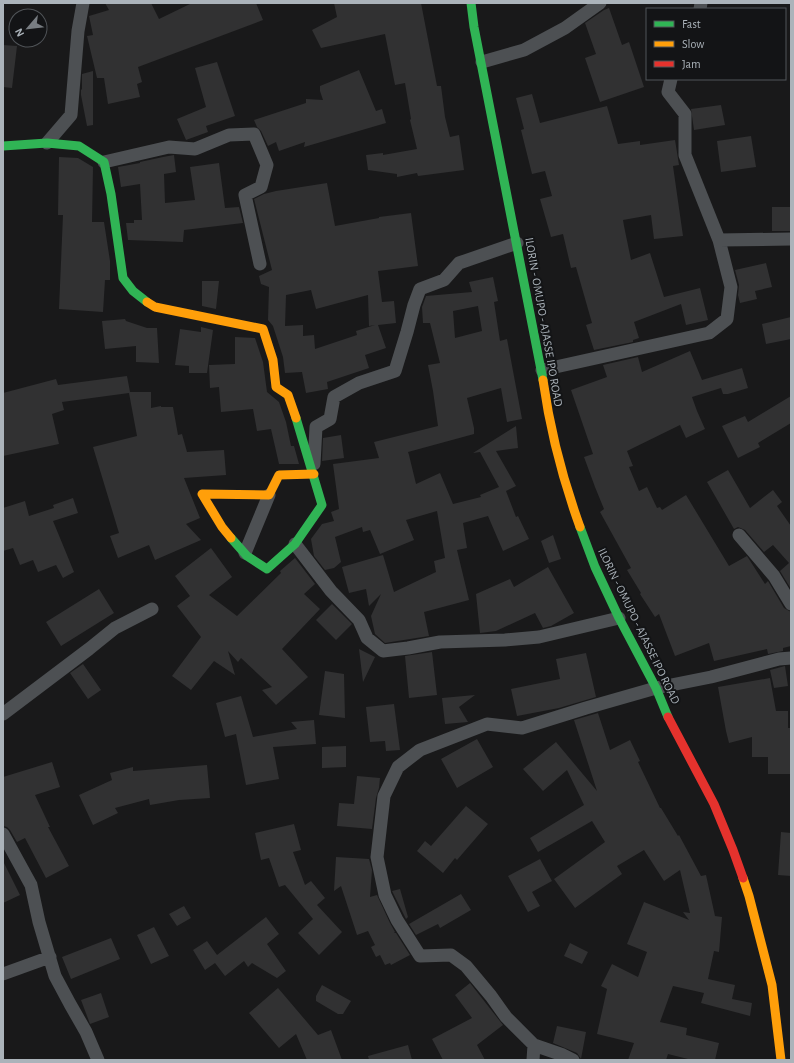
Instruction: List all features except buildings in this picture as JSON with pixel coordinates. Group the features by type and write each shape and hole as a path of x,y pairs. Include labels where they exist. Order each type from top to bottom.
{"main road":[{"name":"ILORIN - OMUPO - AJASSE IPO ROAD","path":"471,3 474,27 518,243 542,370 547,406 557,450 576,513 595,568 618,618 656,688 668,716 714,804 734,850 747,889 772,985 778,1029 780,1060"},
{"path":"3,146 47,143 78,146 104,162 111,194 123,278 140,299 155,307 263,329 273,360 276,387 288,395 303,438 314,474 322,505 295,544 267,569 245,554 222,527 202,494 269,495 279,475 314,474"}],"street":[{"path":"47,143 71,115 78,31 83,3"},
{"path":"482,62 524,50 565,28 600,3"},
{"path":"542,370 709,333 727,320 731,287 719,240 686,155 685,114 668,92 671,80"},
{"path":"104,162 169,146 195,149 229,135 254,134 268,165 261,187 245,195 260,264"},
{"path":"719,240 791,239"},
{"path":"314,474 316,427 330,419 334,397 359,383 395,371 414,305 420,290 444,280 460,263 518,243"},
{"path":"245,554 269,495"},
{"path":"739,535 774,576 791,604"},
{"path":"295,544 331,592 359,620 367,638 383,651 440,642 505,640 539,637 618,618"},
{"path":"3,714 115,628 152,609"},
{"path":"572,1060 534,1045 506,1017 466,966 451,954 420,956 397,920 385,895 377,857 384,796 398,767 420,750 487,724 522,728 656,688 711,677 779,659 791,658"},
{"path":"3,834 31,885 39,922 55,976 86,1032 98,1060"},
{"path":"3,974 50,957"},
{"path":"533,1060 534,1045"}],"traffic: fast":[{"path":"471,3 474,27 543,380"},
{"path":"3,146 47,143 79,146 104,162 111,194 123,278 133,291 147,302"},
{"path":"231,538 247,556 267,569 295,544 322,505 296,418"},
{"path":"580,527 595,567 619,618 656,688 668,717"}],"traffic: slow":[{"path":"147,302 155,307 263,329 273,360 276,387 288,395 296,418"},
{"path":"543,380 549,417 558,455 580,527"},
{"path":"231,538 222,527 202,494 269,495 279,475 314,474"},
{"path":"743,878 772,985 781,1060"}],"traffic: jam":[{"path":"668,717 714,804 743,878"}]}
